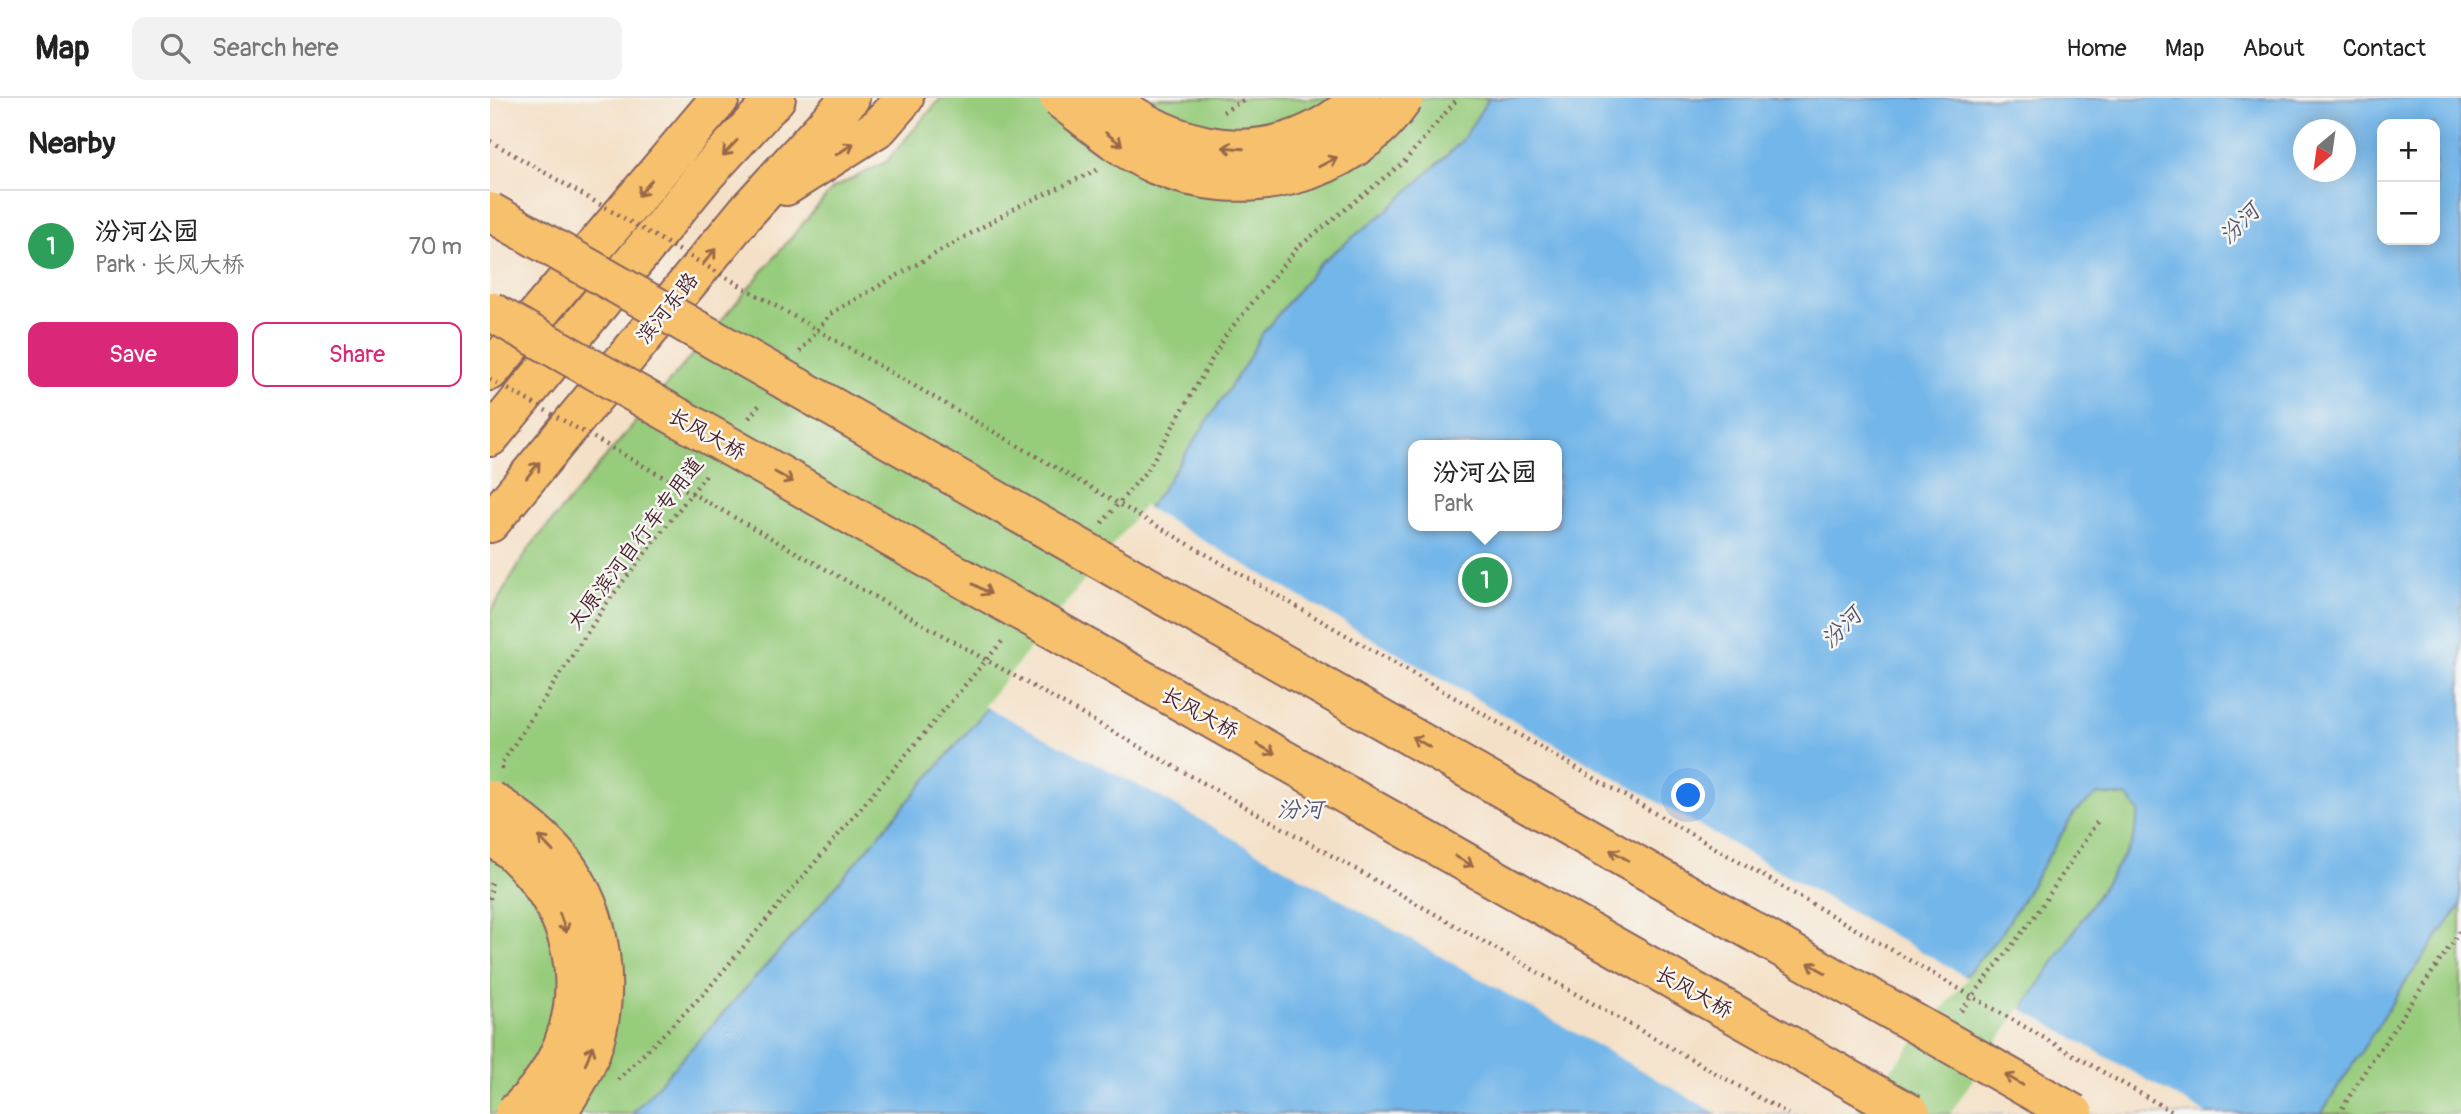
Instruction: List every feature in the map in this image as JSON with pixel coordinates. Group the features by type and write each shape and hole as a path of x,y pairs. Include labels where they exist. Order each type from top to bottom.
{"highway":[{"path":"490,371 720,98"},
{"path":"490,437 704,176 776,98"},
{"name":"滨河东路","path":"492,523 746,212 850,98"},
{"path":"746,212 879,127 904,98"},
{"path":"1059,98 1126,148 1154,164 1186,176 1239,183 1285,178 1323,166 1362,143 1393,114 1404,98"},
{"path":"1108,98 1138,121 1167,133 1194,143 1239,150 1278,145 1310,135 1342,116 1361,98"},
{"path":"490,212 2074,1114"},
{"name":"长风大桥","path":"490,311 1911,1114"},
{"path":"495,788 563,862 583,897 596,931 602,968 602,1001 598,1029 579,1078 556,1114"},
{"path":"490,834 512,849 540,879 558,909 568,938 574,971 574,998 564,1045 549,1075 533,1097 514,1114"}],"path":[{"path":"1220,114 1247,98"},
{"path":"490,141 2176,1114"},
{"path":"796,358 830,314 1017,206 1106,166"},
{"path":"490,379 1788,1114"},
{"path":"745,424 762,402"},
{"name":"太原滨河自行车专用道","path":"495,788 502,763 608,601 711,468"},
{"path":"1955,1019 2037,913 2097,822"},
{"path":"490,899 492,872"},
{"path":"2339,1114 2359,1080 2461,930"}],"green space":[{"path":"941,98 2461,98 2461,1114 490,1114 490,613 530,547 833,188 886,162"}],"water":[{"name":"汾河","path":"1489,98 2461,98 2461,905 2407,980 2321,1114 1954,1114 2132,843 2139,812 2128,797 2098,794 2075,812 2004,930 1850,1114 632,1114 799,929 980,717 1158,495 1246,363 1261,335 1320,263 1389,209 1461,142"}],"pier":[{"path":"1144,506 1495,710 1968,978 1854,1114 1718,1114 1153,793 984,706"},
{"path":"2020,1008 2207,1114 1950,1114"}],"place":[{"name":"汾河公园","path":"1485,580"}]}
